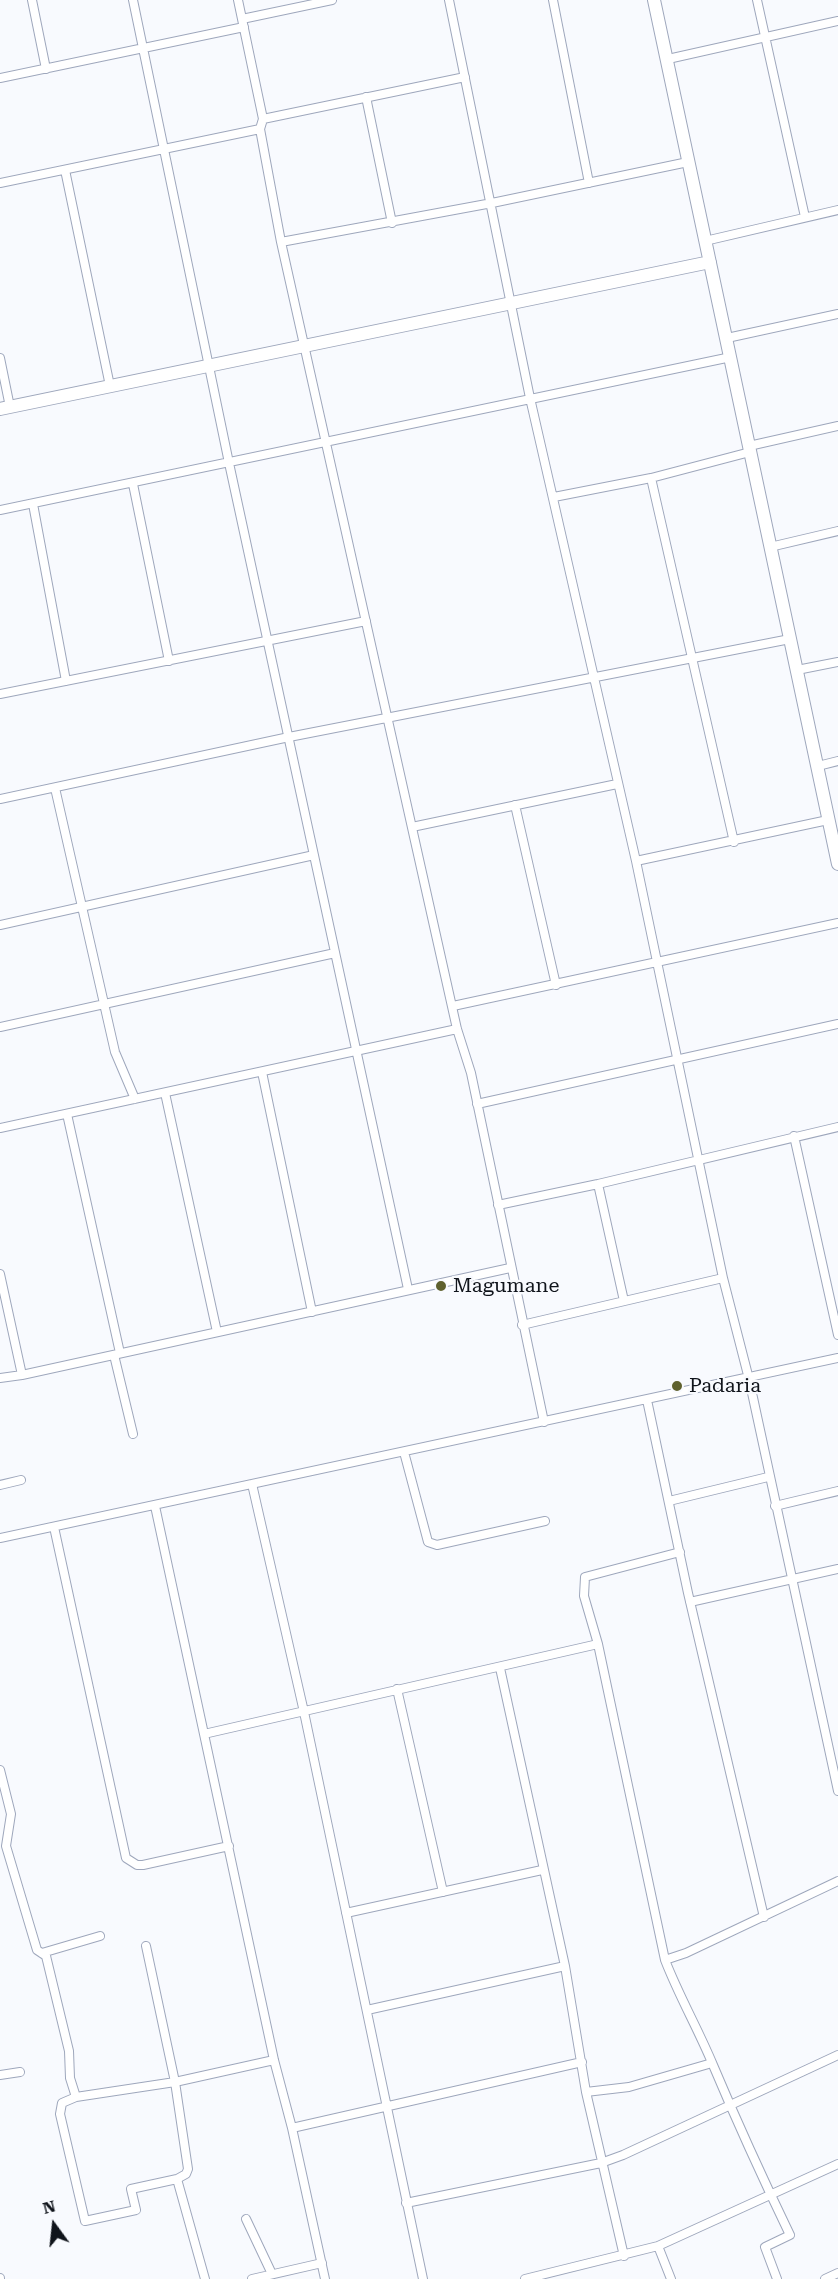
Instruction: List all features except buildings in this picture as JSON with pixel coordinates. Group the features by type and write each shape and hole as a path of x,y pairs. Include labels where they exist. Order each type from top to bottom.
{"street":[{"path":"32,0 46,69"},
{"path":"133,0 229,463 408,1289"},
{"path":"238,0 263,118 260,129 281,242 412,827 477,1104 544,1422"},
{"path":"0,78 143,50 332,0"},
{"path":"449,0 530,398 636,861 723,1278 749,1379 768,1477 838,1791"},
{"path":"553,0 589,183"},
{"path":"654,0 838,860"},
{"path":"757,0 805,217"},
{"path":"668,59 838,21"},
{"path":"263,118 465,77"},
{"path":"366,97 392,223"},
{"path":"0,183 260,129"},
{"path":"281,242 392,223 688,162"},
{"path":"65,170 110,386"},
{"path":"705,241 838,210"},
{"path":"0,358 5,408 710,262"},
{"path":"727,338 838,314"},
{"path":"0,510 731,357"},
{"path":"554,497 651,478 838,426"},
{"path":"651,478 734,842"},
{"path":"133,484 169,661"},
{"path":"33,504 66,681"},
{"path":"770,546 838,531"},
{"path":"0,694 366,621"},
{"path":"0,799 290,737 790,639"},
{"path":"797,670 838,662"},
{"path":"818,766 838,761"},
{"path":"412,827 618,784"},
{"path":"55,788 116,1052 135,1099"},
{"path":"515,805 556,985"},
{"path":"636,861 734,842 828,820"},
{"path":"0,925 314,855"},
{"path":"453,1006 838,923"},
{"path":"0,1027 335,953"},
{"path":"477,1104 838,1024"},
{"path":"0,1128 458,1029"},
{"path":"262,1072 312,1312"},
{"path":"165,1093 217,1332"},
{"path":"67,1114 133,1434"},
{"path":"498,1205 598,1184 838,1127"},
{"path":"794,1136 838,1335"},
{"path":"598,1184 624,1301"},
{"path":"0,1378 510,1268"},
{"path":"0,1274 22,1375"},
{"path":"522,1325 723,1278"},
{"path":"0,1538 648,1400 684,1390 749,1379 838,1358"},
{"path":"648,1400 690,1602 764,1917"},
{"path":"404,1452 428,1542 437,1545 545,1521"},
{"path":"669,1501 768,1477"},
{"path":"0,1485 21,1480"},
{"path":"252,1484 304,1712 423,2279"},
{"path":"775,1506 838,1491"},
{"path":"155,1506 274,2060 292,2128 325,2279"},
{"path":"54,1527 126,1858 137,1865 143,1865 229,1846"},
{"path":"680,1552 585,1576 584,1596 598,1644 665,1960 680,1998 712,2064 728,2106 790,2235 765,2247 777,2279"},
{"path":"690,1602 838,1569"},
{"path":"204,1734 598,1644"},
{"path":"500,1668 566,1966 586,2092 624,2256"},
{"path":"397,1689 443,1892"},
{"path":"0,1770 11,1814 6,1846 37,1950 46,1956 69,2051 72,2089 76,2097"},
{"path":"346,1913 543,1870"},
{"path":"665,1960 764,1917 838,1881"},
{"path":"42,1953 100,1936"},
{"path":"146,1946 175,2082 188,2169 186,2174 177,2179 131,2189 136,2210 85,2221 60,2114 63,2103 76,2097 175,2082 274,2060"},
{"path":"367,2010 566,1966"},
{"path":"406,2203 601,2163 623,2156 838,2055"},
{"path":"292,2128 582,2062"},
{"path":"586,2092 629,2087 712,2064"},
{"path":"0,2075 20,2072"},
{"path":"525,2279 658,2246 838,2164"},
{"path":"177,2179 205,2279"},
{"path":"246,2219 272,2274"},
{"path":"658,2246 671,2279"},
{"path":"252,2279 322,2263"},
{"path":"572,2269 576,2279"},
{"path":"825,2279 838,2273"}],"place":[{"name":"Magumane","path":"441,1286"},
{"name":"Padaria","path":"677,1386"}]}
